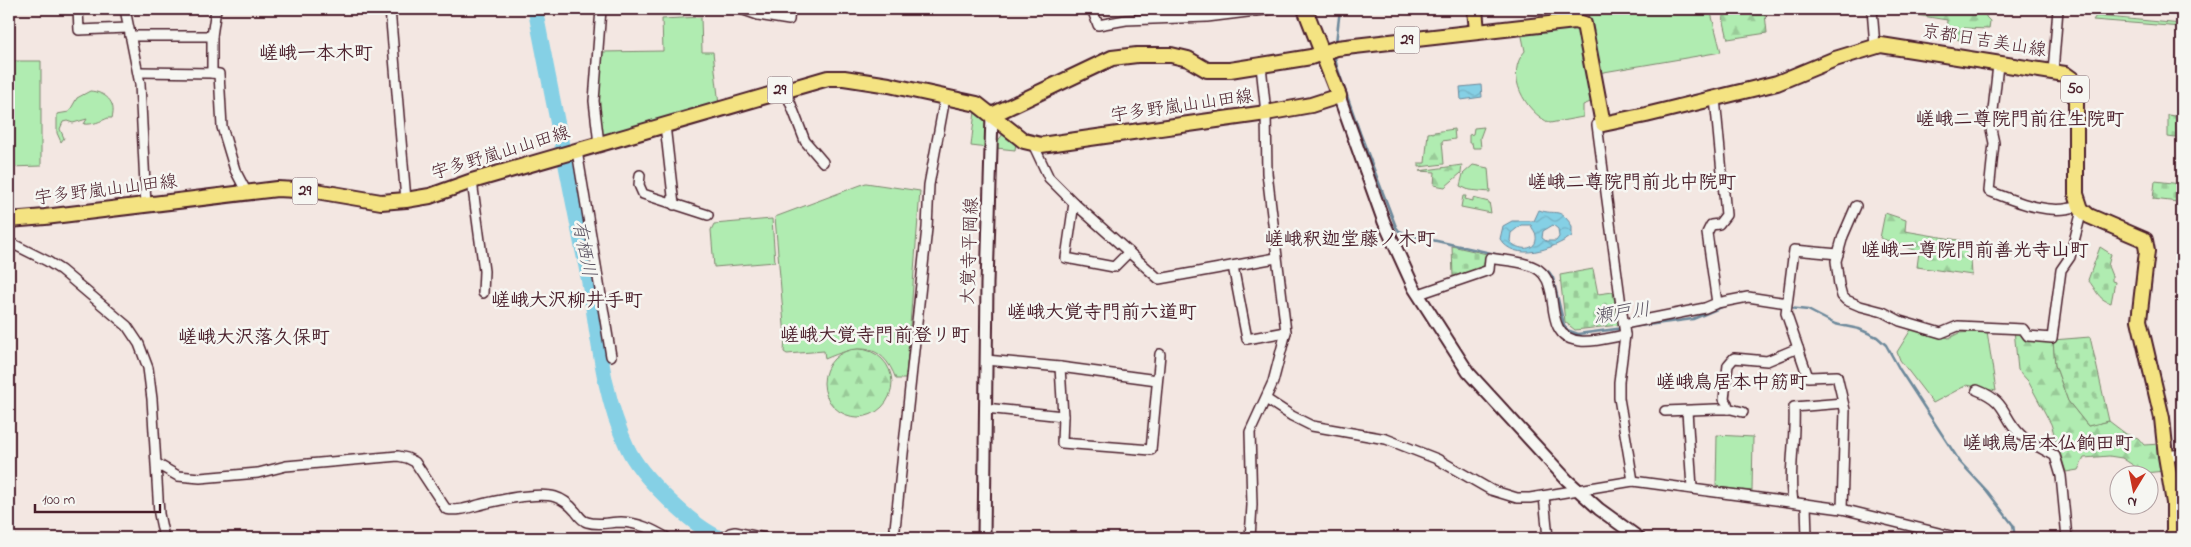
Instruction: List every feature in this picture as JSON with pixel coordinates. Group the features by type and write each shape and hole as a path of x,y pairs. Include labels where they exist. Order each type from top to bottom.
{"main road":[{"path":"1305,9 1330,51 1339,96"},
{"path":"1475,9 1477,31 1574,21 1582,22 1603,124"},
{"name":"宇多野嵐山山田線","path":"992,115 1112,58 1137,55 1172,55 1188,60 1207,70 1230,70 1261,66 1330,51 1477,31"},
{"name":"京都日吉美山線","path":"1603,124 1777,83 1835,59 1875,46 1886,45 1998,65 2052,72 2070,77 2074,82 2076,93 2076,194 2081,209"},
{"name":"宇多野嵐山山田線","path":"9,220 45,218 277,190 316,191 381,202 430,196 472,181 828,78 844,78 889,84 977,104 1017,136 1033,144 1055,145 1266,113 1311,105 1339,96"},
{"path":"2081,209 2145,240 2147,251 2139,320 2160,407 2174,503 2174,538"}],"street":[{"path":"78,9 79,30 212,36"},
{"path":"125,9 140,84 146,206"},
{"path":"212,73 212,36 216,9"},
{"path":"390,9 406,200"},
{"path":"599,144 594,101 601,9"},
{"path":"742,9 758,15 789,20 790,9"},
{"path":"1092,9 1098,24 1126,20 1208,17 1272,9"},
{"path":"1872,9 1875,46"},
{"path":"2052,72 2058,9"},
{"path":"1856,206 1843,236 1836,261 1842,296 1851,303 1882,312 1900,321 1941,333 1958,326 2011,327 2023,329 2028,336 2052,338 2061,270 2070,257 2081,209 2031,206 1989,191 1994,143 1991,129 1998,65"},
{"path":"1250,538 1252,505 1250,432 1273,382 1286,332 1267,173 1266,113 1261,66"},
{"path":"138,72 219,74 222,127 235,170 247,193"},
{"path":"785,89 805,141 823,162"},
{"path":"1339,96 1384,222 1414,288 1468,372 1543,456 1599,509 1639,538"},
{"path":"894,538 927,228 929,185 946,98"},
{"path":"1715,98 1726,215 1719,224 1711,225 1707,233 1717,303"},
{"name":"大覚寺平岡線","path":"984,538 992,115"},
{"path":"1603,124 1597,125 1625,329 1619,398 1632,481"},
{"path":"665,125 674,205"},
{"path":"1033,144 1049,178 1074,203 1160,279 1276,258"},
{"path":"569,153 611,356"},
{"path":"640,175 639,185 643,194 708,215"},
{"path":"472,181 484,271 483,293"},
{"path":"1074,203 1066,258 1114,267 1129,252"},
{"path":"9,242 61,270 126,326 139,344 148,368 157,464 159,514 164,538"},
{"path":"1838,254 1794,250 1786,307 1808,377 1837,376 1845,410 1842,509"},
{"path":"1419,294 1489,270 1490,258 1534,267 1542,272 1549,284 1557,326 1561,333 1571,339 1582,341 1705,308 1717,303 1748,298 1786,307"},
{"path":"1233,266 1247,339 1286,332"},
{"path":"1728,409 1724,399 1728,365 1734,358 1767,361 1798,348"},
{"path":"1060,367 1063,416 1062,443 1151,450 1160,354"},
{"path":"986,360 1060,367 1157,380"},
{"path":"1977,390 1990,395 1999,402 2022,436 2055,456 2061,476 2067,538"},
{"path":"1266,399 1312,426 1386,439 1437,458 1498,493 1517,498 1544,496 1632,481 1842,509 1959,538"},
{"path":"1793,502 1791,484 1795,424 1794,407 1843,403"},
{"path":"985,408 1063,416"},
{"path":"1664,411 1728,409 1743,412"},
{"path":"1687,411 1692,488"},
{"path":"2166,456 2182,454"},
{"path":"157,464 178,476 200,478 258,473 286,466 398,456 415,462 446,509 461,510 488,502 548,495 559,497 565,501 584,521 605,525 620,522 640,525 651,528 667,538"},
{"path":"1544,496 1548,538"},
{"path":"1806,504 1807,538"},
{"path":"726,536 735,532 764,538"}],"green space":[{"path":"1603,9 1710,9 1721,52 1598,73 1588,12"},
{"path":"1721,9 1758,9 1765,14 1767,33 1728,39"},
{"path":"1916,9 1986,9 1986,17 1990,21 1989,29 1964,28 1959,40 1946,33 1947,20 1916,15"},
{"path":"2104,9 2182,12 2182,15"},
{"path":"2096,16 2182,24 2182,27 2093,20"},
{"path":"701,17 702,52 713,52 719,105 603,140 599,104 602,52 663,51 662,19"},
{"path":"1569,26 1580,30 1593,101 1583,105 1583,117 1550,123 1533,110 1520,91 1517,81 1517,70 1519,60 1525,51 1521,32"},
{"path":"9,61 41,61 41,166 9,167"},
{"path":"90,91 100,93 108,99 113,107 112,118 91,124 84,124 87,119 73,123 63,122 60,129 64,138 61,142 57,133 57,114 69,112 77,98"},
{"path":"975,111 988,121 988,148 971,146"},
{"path":"2168,115 2182,117 2182,139 2168,137"},
{"path":"1484,127 1480,138 1481,148 1473,148 1472,143 1469,143 1469,135 1473,134 1474,128"},
{"path":"1454,129 1455,139 1442,141 1444,164 1419,167 1419,163 1425,163 1428,133"},
{"path":"1003,134 1016,143 1015,150 996,148 997,142"},
{"path":"1462,165 1461,173 1445,187 1434,185 1435,172 1419,171"},
{"path":"1473,165 1488,168 1490,192 1469,190 1460,186 1463,174"},
{"path":"2155,181 2181,184 2178,202 2153,199"},
{"path":"866,183 920,191 906,379 896,379 884,358 876,352 867,350 848,351 825,359 824,351 787,354 784,352 785,337 775,217"},
{"path":"1463,196 1466,196 1465,199 1473,201 1473,198 1489,202 1491,213 1461,207"},
{"path":"1885,213 1906,220 1905,231 1970,242 1972,275 1917,267 1919,252 1880,238"},
{"path":"772,219 775,262 714,267 711,230 714,224"},
{"path":"1452,246 1487,254 1487,269 1453,278"},
{"path":"2100,247 2111,254 2108,266 2112,281 2115,282 2111,303 2100,297 2088,280"},
{"path":"1593,269 1598,294 1613,292 1619,325 1575,330 1565,322 1560,275"},
{"path":"1912,328 1949,338 1959,333 1987,331 1996,391 1967,385 1933,403 1900,360 1897,352"},
{"path":"2014,330 2053,340 2055,365 2068,401 2088,426 2109,421 2126,434 2138,438 2144,445 2160,444 2164,471 2158,472 2158,464 2131,464 2122,458 2109,456 2084,458 2078,470 2066,472 2051,424 2028,381 2018,370"},
{"path":"2090,337 2109,421 2088,426 2068,401 2055,365 2053,340"},
{"path":"858,349 871,352 882,359 889,370 892,383 889,396 882,407 871,414 858,417 845,414 834,407 827,396 824,383 827,370 834,359 845,352"},
{"path":"1717,435 1753,437 1752,491 1716,487"}],"water":[{"path":"1481,85 1482,97 1461,100 1460,87"},
{"path":"1539,210 1560,214 1572,226 1572,236 1545,249 1524,252 1507,246 1500,239 1503,226 1512,221 1534,221","holes":["1521,225 1531,225 1536,236 1534,245 1522,248 1517,247 1510,241 1511,233","1553,225 1558,229 1559,237 1556,241 1546,241 1542,238 1543,231"]}],"waterway":[{"name":"有栖川","path":"535,9 569,176 606,385 619,427 634,459 654,485 681,511 708,532 720,538"},
{"name":"瀬戸川","path":"1336,43 1340,9"},
{"name":"瀬戸川","path":"1334,53 1360,133 1399,231 1509,257"},
{"name":"瀬戸川","path":"1540,266 1549,272 1553,278 1564,325 1567,330 1578,334 1693,319 1724,306"},
{"name":"瀬戸川","path":"1789,308 1808,310 1835,324 1859,329 1877,337 1886,345 1900,370 1960,462 1987,491 2013,525 2015,538"}],"district":[{"name":"嵯峨一本木町","path":"316,54"},
{"name":"嵯峨二尊院門前往生院町","path":"2020,120"},
{"name":"嵯峨二尊院門前北中院町","path":"1632,183"},
{"name":"嵯峨釈迦堂藤ノ木町","path":"1350,240"},
{"name":"嵯峨二尊院門前善光寺山町","path":"1975,251"},
{"name":"嵯峨大沢柳井手町","path":"567,301"},
{"name":"嵯峨大覚寺門前六道町","path":"1102,313"},
{"name":"嵯峨大覚寺門前登リ町","path":"875,336"},
{"name":"嵯峨大沢落久保町","path":"254,338"},
{"name":"嵯峨鳥居本中筋町","path":"1732,383"},
{"name":"嵯峨鳥居本仏餉田町","path":"2048,444"}]}
